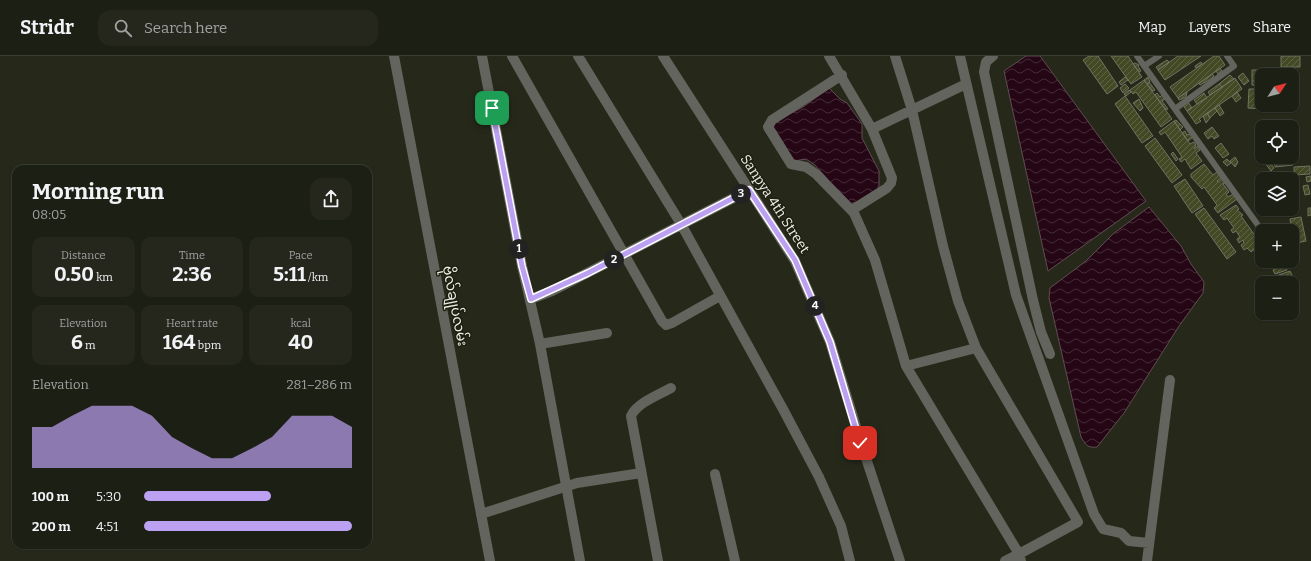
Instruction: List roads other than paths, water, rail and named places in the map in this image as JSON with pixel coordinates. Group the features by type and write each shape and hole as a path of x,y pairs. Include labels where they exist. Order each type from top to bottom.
{"street":[{"name":"ဗိုလ်ချုပ်လမ်း","path":"394,56 490,561"},
{"path":"482,56 522,266 531,299 540,344 580,561"},
{"path":"512,56 666,325 720,296"},
{"path":"578,56 682,226 819,477 841,526 850,561"},
{"name":"Sanpya 4th Street","path":"663,56 795,260 830,342 860,443 900,561"},
{"path":"829,56 842,75 872,129 892,178 891,183 887,188 852,210"},
{"path":"895,56 912,110 946,259 958,301 976,348 1078,522"},
{"path":"960,56 1016,295 1094,514 1103,529 1121,533 1129,541 1149,543"},
{"path":"993,56 986,62 984,72 1033,300 1041,332 1050,354"},
{"path":"842,75 772,120 768,127 791,164 806,167 816,174 838,198 852,210 857,218 875,260 878,276 906,366 1020,558"},
{"path":"872,129 966,84"},
{"path":"531,299 552,291 682,226 749,190"},
{"path":"540,344 607,333"},
{"path":"906,366 976,348"},
{"path":"1147,561 1170,380"},
{"path":"658,561 631,416 633,411 638,407 671,388"},
{"path":"481,514 567,486 641,473"},
{"path":"715,474 735,561"},
{"path":"1005,561 1020,558 1078,522 1094,514"}],"lane":[{"path":"1137,56 1257,224"},
{"path":"1144,66 1159,56"},
{"path":"1175,109 1234,66 1227,56"}],"water":[{"path":"1026,56 1040,56 1146,201 1048,271 1004,71"},
{"path":"829,88 840,99 847,103 862,124 862,138 879,171 879,186 874,194 861,201 849,204 815,165 806,159 794,161 772,126 778,120 803,107"},
{"path":"1149,207 1181,246 1191,264 1204,282 1203,293 1179,326 1124,413 1097,447 1091,447 1086,444 1081,437 1049,298 1050,288 1086,261 1113,234"}]}
